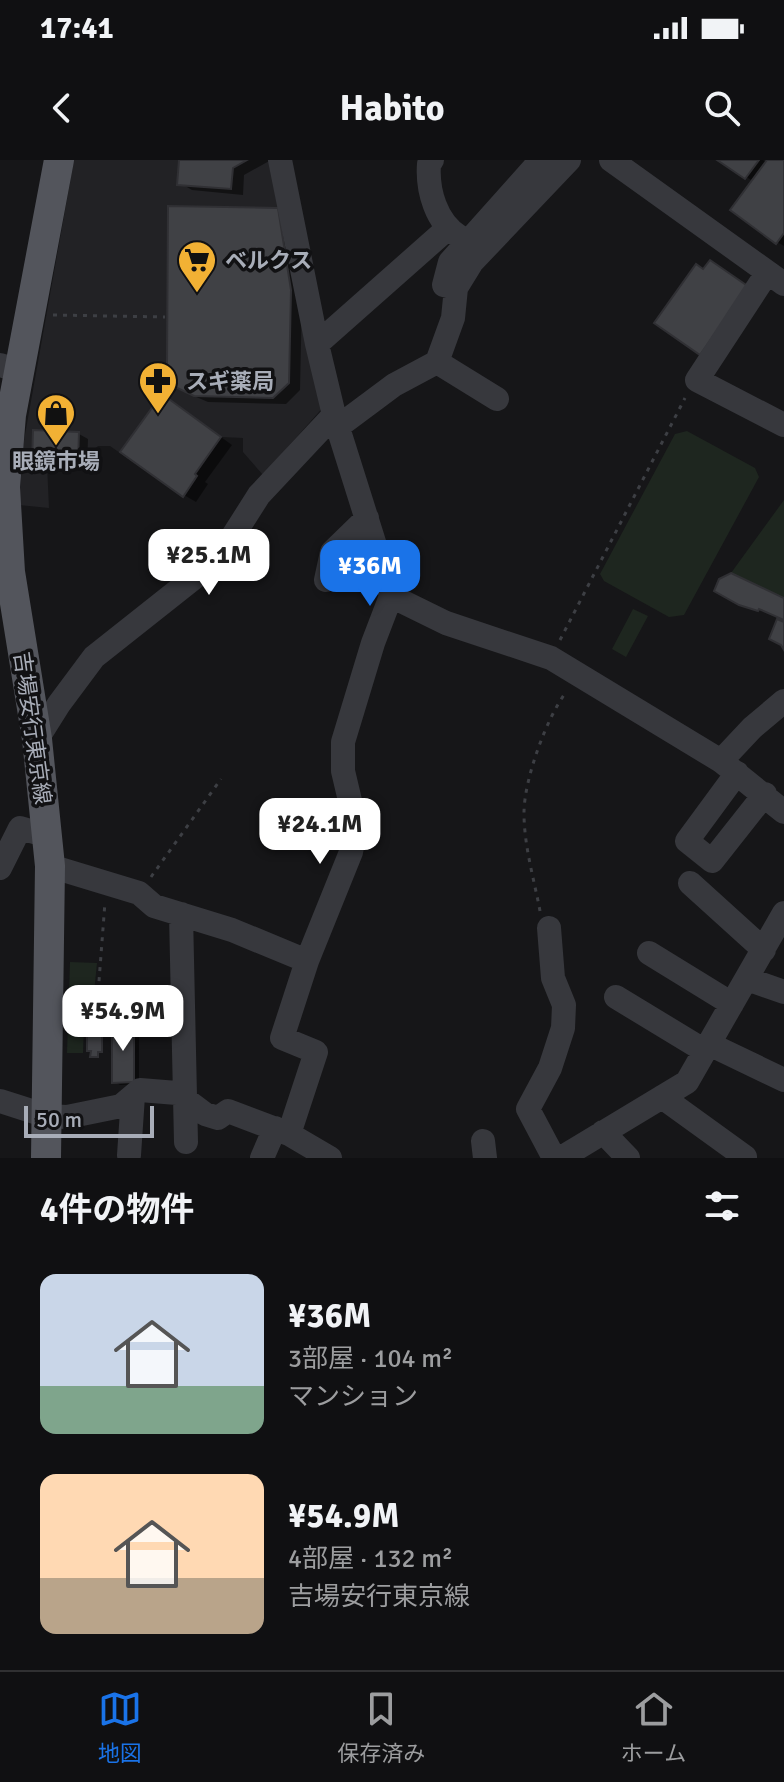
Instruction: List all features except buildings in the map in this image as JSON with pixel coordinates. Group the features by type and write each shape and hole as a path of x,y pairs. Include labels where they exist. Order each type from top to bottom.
{"main road":[{"name":"吉場安行東京線","path":"46,1158 50,866 37,739 5,572 5,475 10,427 10,368 59,160"}],"street":[{"path":"262,1158 282,1131 316,1052 282,1038 307,961 351,852 356,826 343,771 343,742 373,643 391,596 317,344 280,160"},
{"path":"432,160 428,183 463,249 450,262 444,285 456,288"},
{"path":"317,344 457,235 541,160"},
{"path":"37,739 94,657 219,558 259,495 337,420 437,362 453,318 456,288 472,262 569,160"},
{"path":"611,160 776,279 697,380 784,425"},
{"path":"437,362 497,399"},
{"path":"326,580 332,552 367,518"},
{"path":"391,596 446,623 551,658 729,767 784,812"},
{"path":"765,794 712,861 687,841 752,728 784,701"},
{"path":"0,868 20,828 48,836"},
{"path":"50,866 139,893 154,906 232,930 307,961"},
{"path":"690,883 764,950"},
{"path":"561,1158 687,1082 784,913"},
{"path":"181,914 186,1142"},
{"path":"549,928 553,978 564,1005 563,1028 550,1068 528,1109 554,1158"},
{"path":"649,953 732,1004"},
{"path":"747,979 781,986"},
{"path":"616,997 707,1048 784,1080"},
{"path":"0,1101 47,1116 67,1117 121,1106 140,1090 177,1093 205,1114 218,1118 228,1111 282,1131 330,1158"},
{"path":"129,1155 133,1096"},
{"path":"662,1097 745,1157"},
{"path":"603,1132 628,1158"}],"path":[{"path":"50,315 165,317"},
{"path":"551,658 681,404 697,380"},
{"path":"549,928 540,913 534,882 525,835 525,803 548,720 578,675"},
{"path":"139,893 221,779"},
{"path":"96,1021 106,889"}],"shaded area":[{"path":"74,160 275,160 326,404 263,475 243,452 243,438 222,437 195,474 197,476 183,497 110,446 98,446 78,464 47,464 49,508 19,505 23,446"},
{"path":"687,431 755,468 759,477 684,615 669,617 604,581 600,574 675,434"},
{"path":"784,500 784,598 731,573"},
{"path":"633,609 648,616 626,657 612,649"},
{"path":"70,962 97,963 91,1023 84,1024 83,1053 67,1053"}],"place":[{"name":"ベルクス","path":"197,294"},
{"name":"スギ薬局","path":"158,415"},
{"name":"眼鏡市場","path":"56,447"}]}
